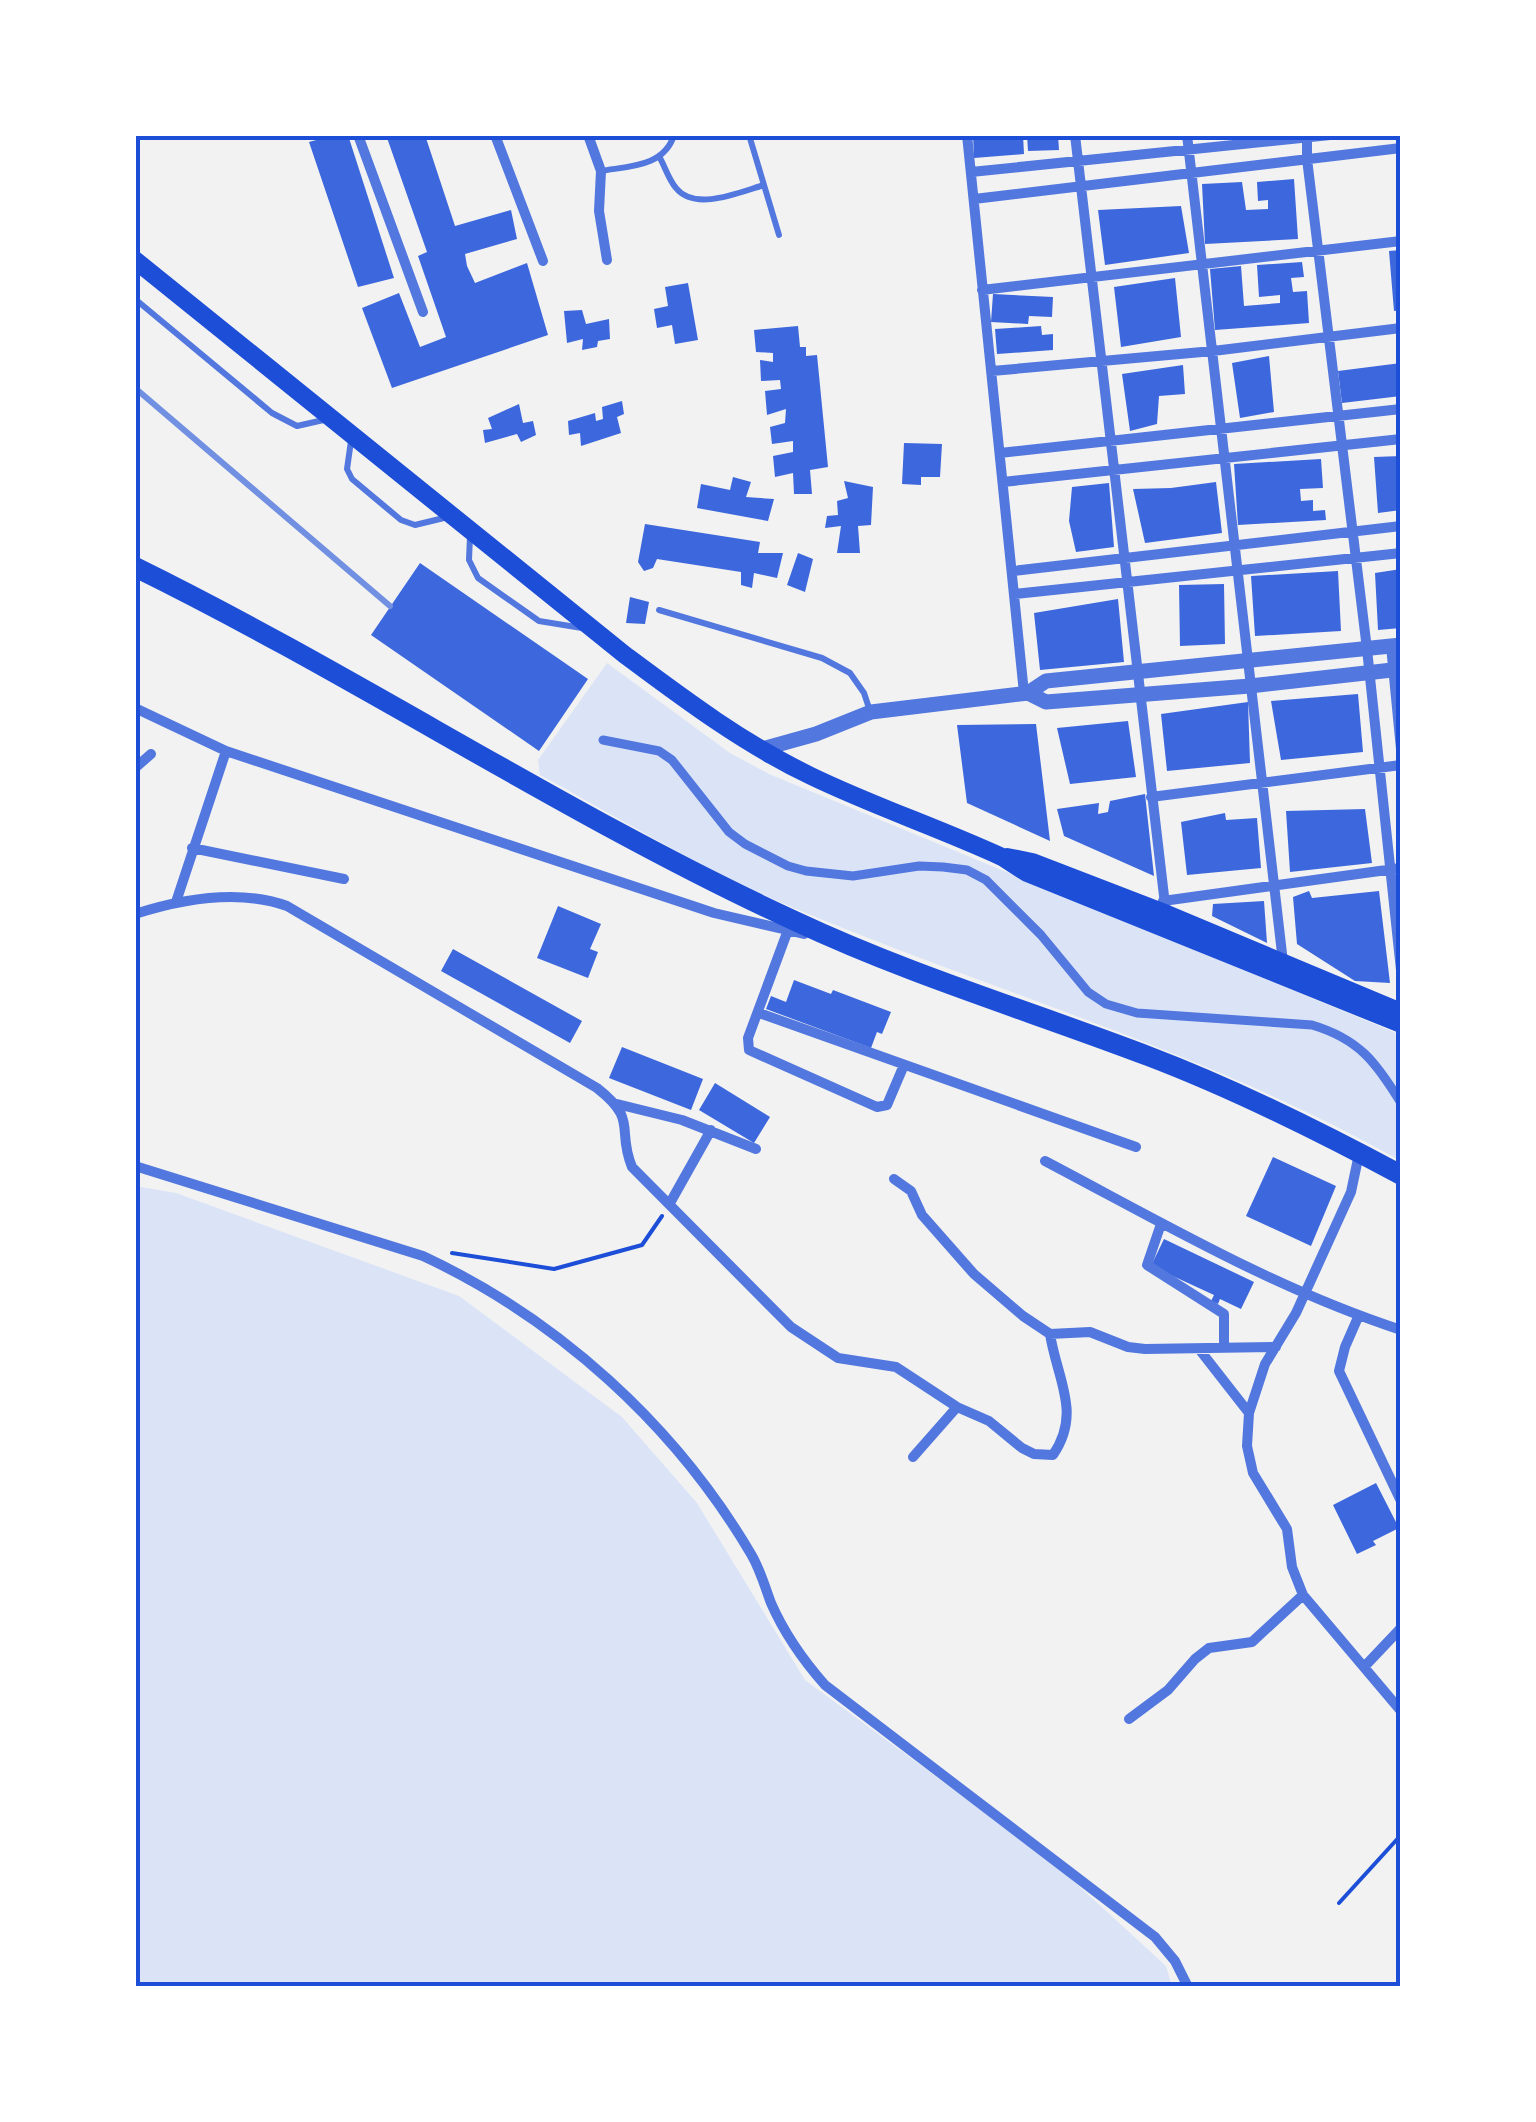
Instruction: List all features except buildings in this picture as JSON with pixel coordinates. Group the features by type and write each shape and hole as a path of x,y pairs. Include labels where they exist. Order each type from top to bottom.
{"main road":[{"path":"135,260 592,628 694,706 762,749 812,776 1002,856 1027,873 1399,1013"},
{"path":"135,567 728,890 941,984 1203,1078 1401,1176"},
{"path":"1002,856 1032,862 1165,908 1399,1013"}],"street":[{"path":"358,135 423,312"},
{"path":"495,135 544,262"},
{"path":"588,135 601,171 599,211 607,260"},
{"path":"966,135 1026,693"},
{"path":"1076,135 1165,908 1273,886 1396,868"},
{"path":"1187,135 1283,964"},
{"path":"971,172 1330,135"},
{"path":"1307,136 1380,768 1396,868 1401,970"},
{"path":"974,199 1401,148"},
{"path":"982,290 1401,241"},
{"path":"992,370 1401,328"},
{"path":"1000,453 1401,409"},
{"path":"1003,482 1401,439"},
{"path":"1013,571 1401,526"},
{"path":"1016,594 1401,553"},
{"path":"762,749 816,734 871,712 1026,693 1046,681 1396,645 1401,750"},
{"path":"1026,693 1046,702 1250,686 1397,669"},
{"path":"135,708 226,751 714,913 848,946"},
{"path":"603,740 646,746 672,760 729,832 768,857 806,871 853,876 919,866 967,870 986,880 1088,992 1106,1004 1138,1014 1312,1025 1329,1030 1360,1047 1401,1103"},
{"path":"176,902 226,751"},
{"path":"135,768 151,754"},
{"path":"1151,797 1401,766"},
{"path":"192,848 344,879"},
{"path":"135,914 176,902 245,897 287,906 596,1088 616,1104 711,1130 756,1149"},
{"path":"788,930 748,1038 749,1050 878,1107 887,1105 904,1064"},
{"path":"758,1013 1136,1147"},
{"path":"616,1104 626,1125 626,1153 632,1167 792,1326 838,1358 896,1366 958,1408 989,1421 1034,1454 1053,1456 1068,1428 1069,1414 1050,1334"},
{"path":"670,1203 711,1130"},
{"path":"1360,1153 1351,1192 1305,1293 1265,1364 1249,1413 1249,1461 1286,1528 1292,1567 1302,1596 1401,1711"},
{"path":"1045,1161 1161,1224 1305,1293 1401,1330"},
{"path":"135,1166 422,1256 513,1304 575,1350 640,1409 702,1482 753,1556 795,1651 826,1685 1155,1937 1175,1961 1188,1987"},
{"path":"894,1180 910,1191 922,1214 991,1290 1050,1334 1090,1332 1145,1350 1276,1347"},
{"path":"1161,1224 1148,1257 1148,1268 1224,1314 1224,1348"},
{"path":"1358,1315 1340,1371 1401,1501"},
{"path":"1199,1349 1249,1413"},
{"path":"913,1457 958,1408"},
{"path":"1130,1719 1168,1690 1209,1648 1252,1642 1302,1596"},
{"path":"1365,1666 1401,1628"}],"lane":[{"path":"601,171 660,158 674,135"},
{"path":"749,135 779,235"},
{"path":"660,158 676,190 694,199 764,185"},
{"path":"135,299 285,421 304,427 332,418"},
{"path":"353,435 347,470 352,480 401,520 428,524 452,515"},
{"path":"470,530 469,560 478,578 539,621 566,628 592,628"},
{"path":"659,610 822,658 850,672 871,712"}],"path":[{"path":"422,1256 464,1253 554,1269 642,1245 670,1203"},
{"path":"1339,1903 1401,1835"}],"shaded area":[{"path":"607,663 730,753 769,774 1401,1035 1401,1161 1256,1088 767,896 540,775 538,760"},
{"path":"135,1186 176,1193 459,1296 622,1417 697,1503 805,1680 1056,1865 1166,1966 1172,1987 135,1987"}],"railway":[{"path":"135,388 390,606"}]}
